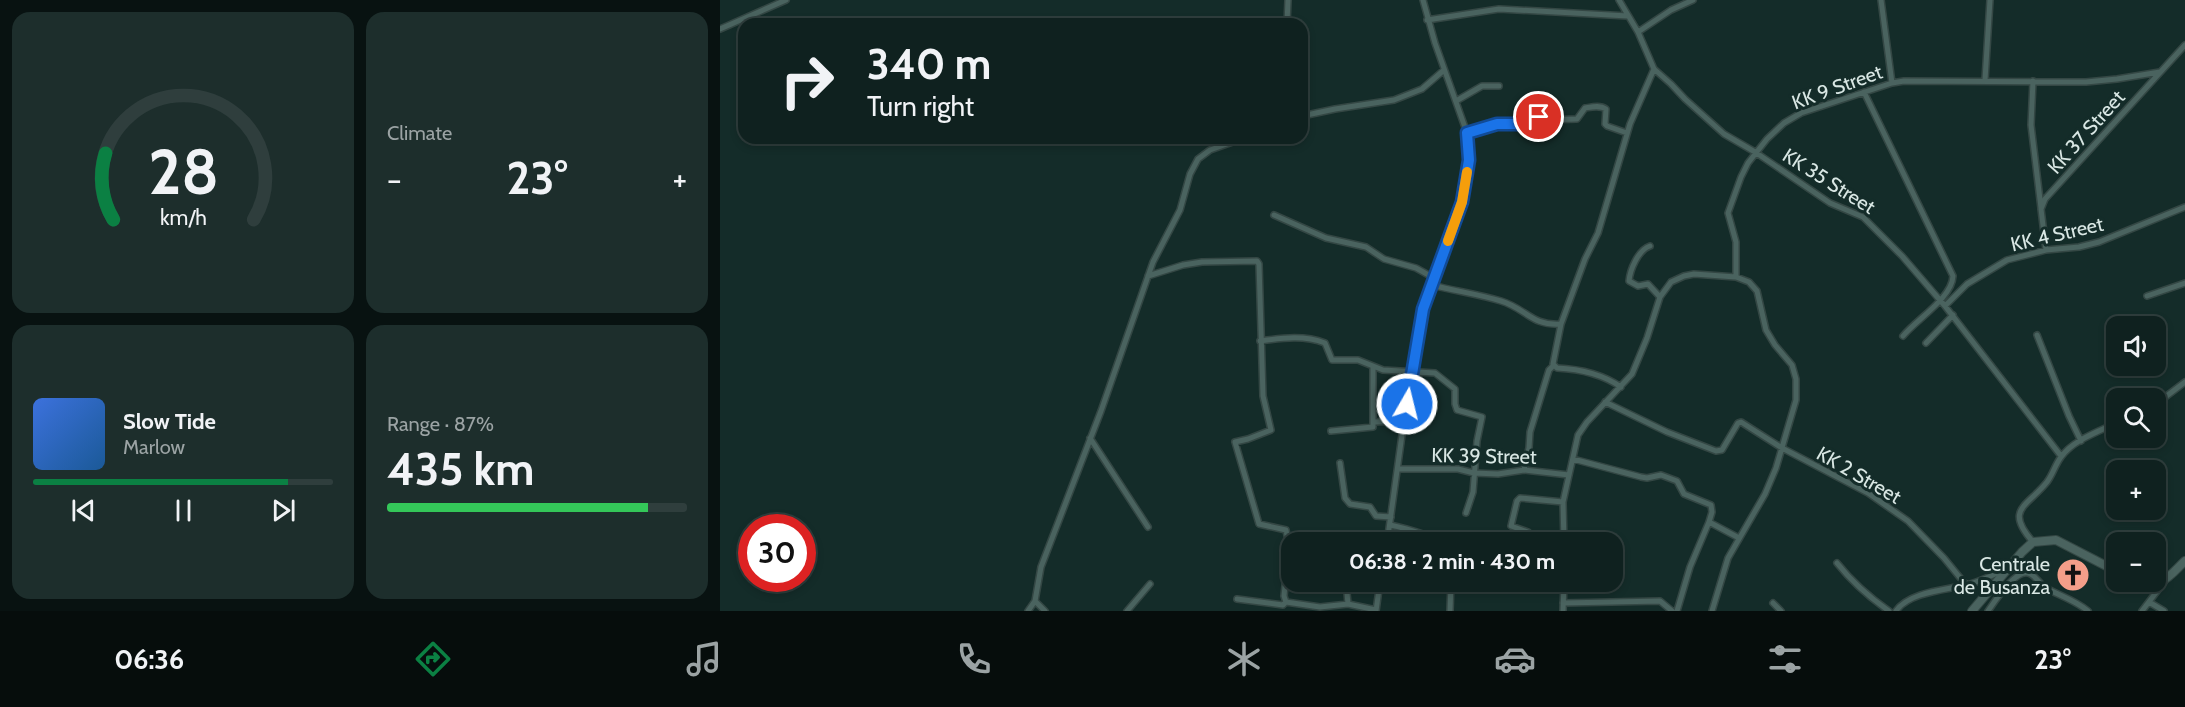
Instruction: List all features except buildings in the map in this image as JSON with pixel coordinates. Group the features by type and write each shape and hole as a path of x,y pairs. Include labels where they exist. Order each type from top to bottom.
{"main road":[{"path":"1972,611 2033,542 2056,540 2106,566"},
{"path":"2166,580 2185,561"}],"street":[{"path":"745,18 786,0"},
{"path":"1287,18 1288,0"},
{"path":"1389,532 1411,370 1423,309 1462,202 1469,160 1467,133 1427,20 1423,0"},
{"name":"KK 35 Street","path":"1618,0 1638,32 1654,69 1724,134 1755,152 1830,203 1863,217 1902,256 1953,315 2061,456"},
{"path":"1638,32 1671,10 1693,0"},
{"path":"1881,0 1892,82"},
{"path":"1985,80 1990,0"},
{"path":"1427,20 1499,9 1628,16"},
{"path":"720,29 738,21"},
{"name":"KK 37 Street","path":"2041,209 2048,196 2185,46"},
{"path":"1524,471 1530,432 1545,380 1553,366 1561,324 1585,259 1598,233 1627,133 1654,69"},
{"path":"1308,115 1394,100 1422,89 1444,70"},
{"name":"KK 9 Street","path":"1736,277 1736,242 1728,213 1741,177 1755,152 1773,132 1802,113 1892,82 1985,80 2086,82 2160,72"},
{"path":"2033,81 2031,125 2046,250"},
{"path":"1456,101 1482,86 1499,86"},
{"path":"1864,92 1952,271 1953,282 1941,300 1911,325 1903,336"},
{"path":"1467,133 1497,124 1520,124 1534,116 1544,120 1577,119 1585,108 1593,106 1606,109 1605,124 1607,126 1627,133"},
{"path":"1028,611 1035,601 1041,567 1158,249 1180,210 1198,159 1210,150 1227,144"},
{"name":"KK 4 Street","path":"1945,306 1968,284 2007,260 2046,250 2079,247 2099,242 2185,207"},
{"path":"1274,215 1326,238 1366,247 1384,259 1416,268 1434,278"},
{"path":"1650,246 1643,249 1629,281 1638,285 1648,284 1660,297"},
{"path":"1148,276 1183,265 1202,262 1257,261 1259,264 1263,396 1271,430 1235,442 1259,524 1286,530 1289,546 1284,596 1286,602"},
{"path":"1564,532 1563,502 1578,435 1605,402 1632,375 1660,297 1671,282 1694,274 1736,277 1749,282 1757,291 1766,330 1792,365 1796,400 1765,494 1728,558 1712,611"},
{"path":"2147,296 2185,282"},
{"path":"1432,285 1504,302 1521,309 1543,325 1561,324"},
{"path":"1926,343 1953,315"},
{"path":"2037,335 2080,441"},
{"path":"1260,341 1293,336 1321,342 1325,343 1332,360 1365,361 1373,367 1393,371 1411,370 1435,373 1455,389 1455,408 1482,417 1477,441 1473,492 1466,513"},
{"path":"1553,366 1600,376 1621,387"},
{"path":"1331,431 1373,427 1373,367"},
{"path":"2166,396 2185,382"},
{"name":"KK 2 Street","path":"1605,402 1667,432 1716,451 1722,450 1739,422 1782,448 1850,483 1908,521 1944,558 1966,585"},
{"path":"1373,422 1405,421"},
{"path":"2033,542 2020,526 2020,512 2027,501 2047,482 2061,456 2080,441 2106,428"},
{"path":"1090,438 1148,527"},
{"path":"1573,459 1641,477 1661,475 1677,481 1684,494 1711,506 1709,522 1690,567 1677,611"},
{"path":"1340,463 1345,498 1348,502 1370,507 1376,516 1391,517"},
{"name":"KK 39 Street","path":"1398,469 1458,469 1474,473 1498,474 1524,471 1569,475"},
{"path":"1528,532 1511,526 1520,498 1563,502"},
{"path":"1709,522 1739,538"},
{"path":"1390,525 1417,532"},
{"path":"1837,563 1869,597 1889,611"},
{"path":"1896,611 1908,600 1966,585 2008,568"},
{"path":"1988,611 2017,575 2027,572 2031,573 2046,588 2067,597 2088,611"},
{"path":"1127,611 1150,584"},
{"path":"1347,592 1348,604"},
{"path":"1237,599 1283,605 1286,602 1320,609 1348,604 1376,610 1379,592"},
{"path":"1450,611 1451,592"},
{"path":"1563,611 1564,592"},
{"path":"2142,611 2156,592"},
{"path":"1035,601 1044,611"},
{"path":"1563,603 1660,601 1672,611"},
{"path":"2149,602 2164,611"},
{"path":"1773,603 1781,611"}],"slow traffic":[{"path":"1448,241 1462,202 1467,172"}],"place":[{"name":"Centrale de Busanza","path":"2073,575"}],"route":[{"path":"1407,404 1423,309 1462,202 1469,160 1467,133 1497,124 1520,124 1534,116 1539,117"}]}
